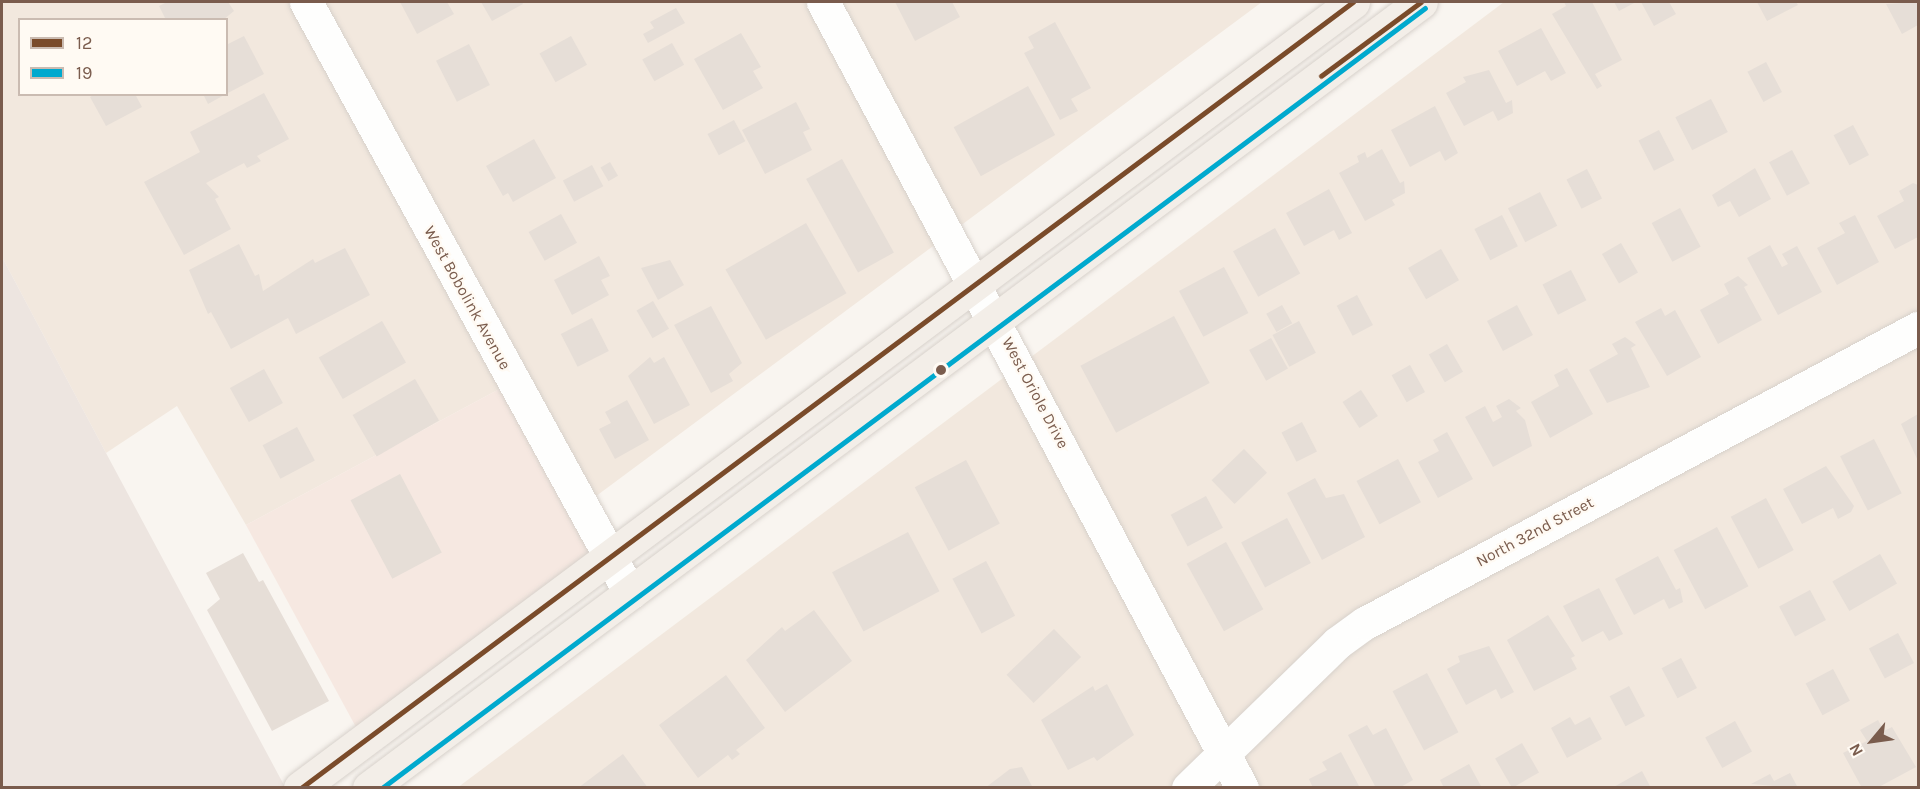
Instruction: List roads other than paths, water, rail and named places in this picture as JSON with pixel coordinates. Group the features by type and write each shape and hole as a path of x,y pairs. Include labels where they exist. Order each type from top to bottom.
{"main road":[{"path":"300,788 607,555 1353,2"},
{"path":"369,788 1420,2"}],"street":[{"name":"West Bobolink Avenue","path":"306,2 607,555 630,593"},
{"name":"West Oriole Drive","path":"823,2 995,320 1242,788"},
{"name":"North 32nd Street","path":"1188,788 1337,643 1365,622 1918,328"}]}
